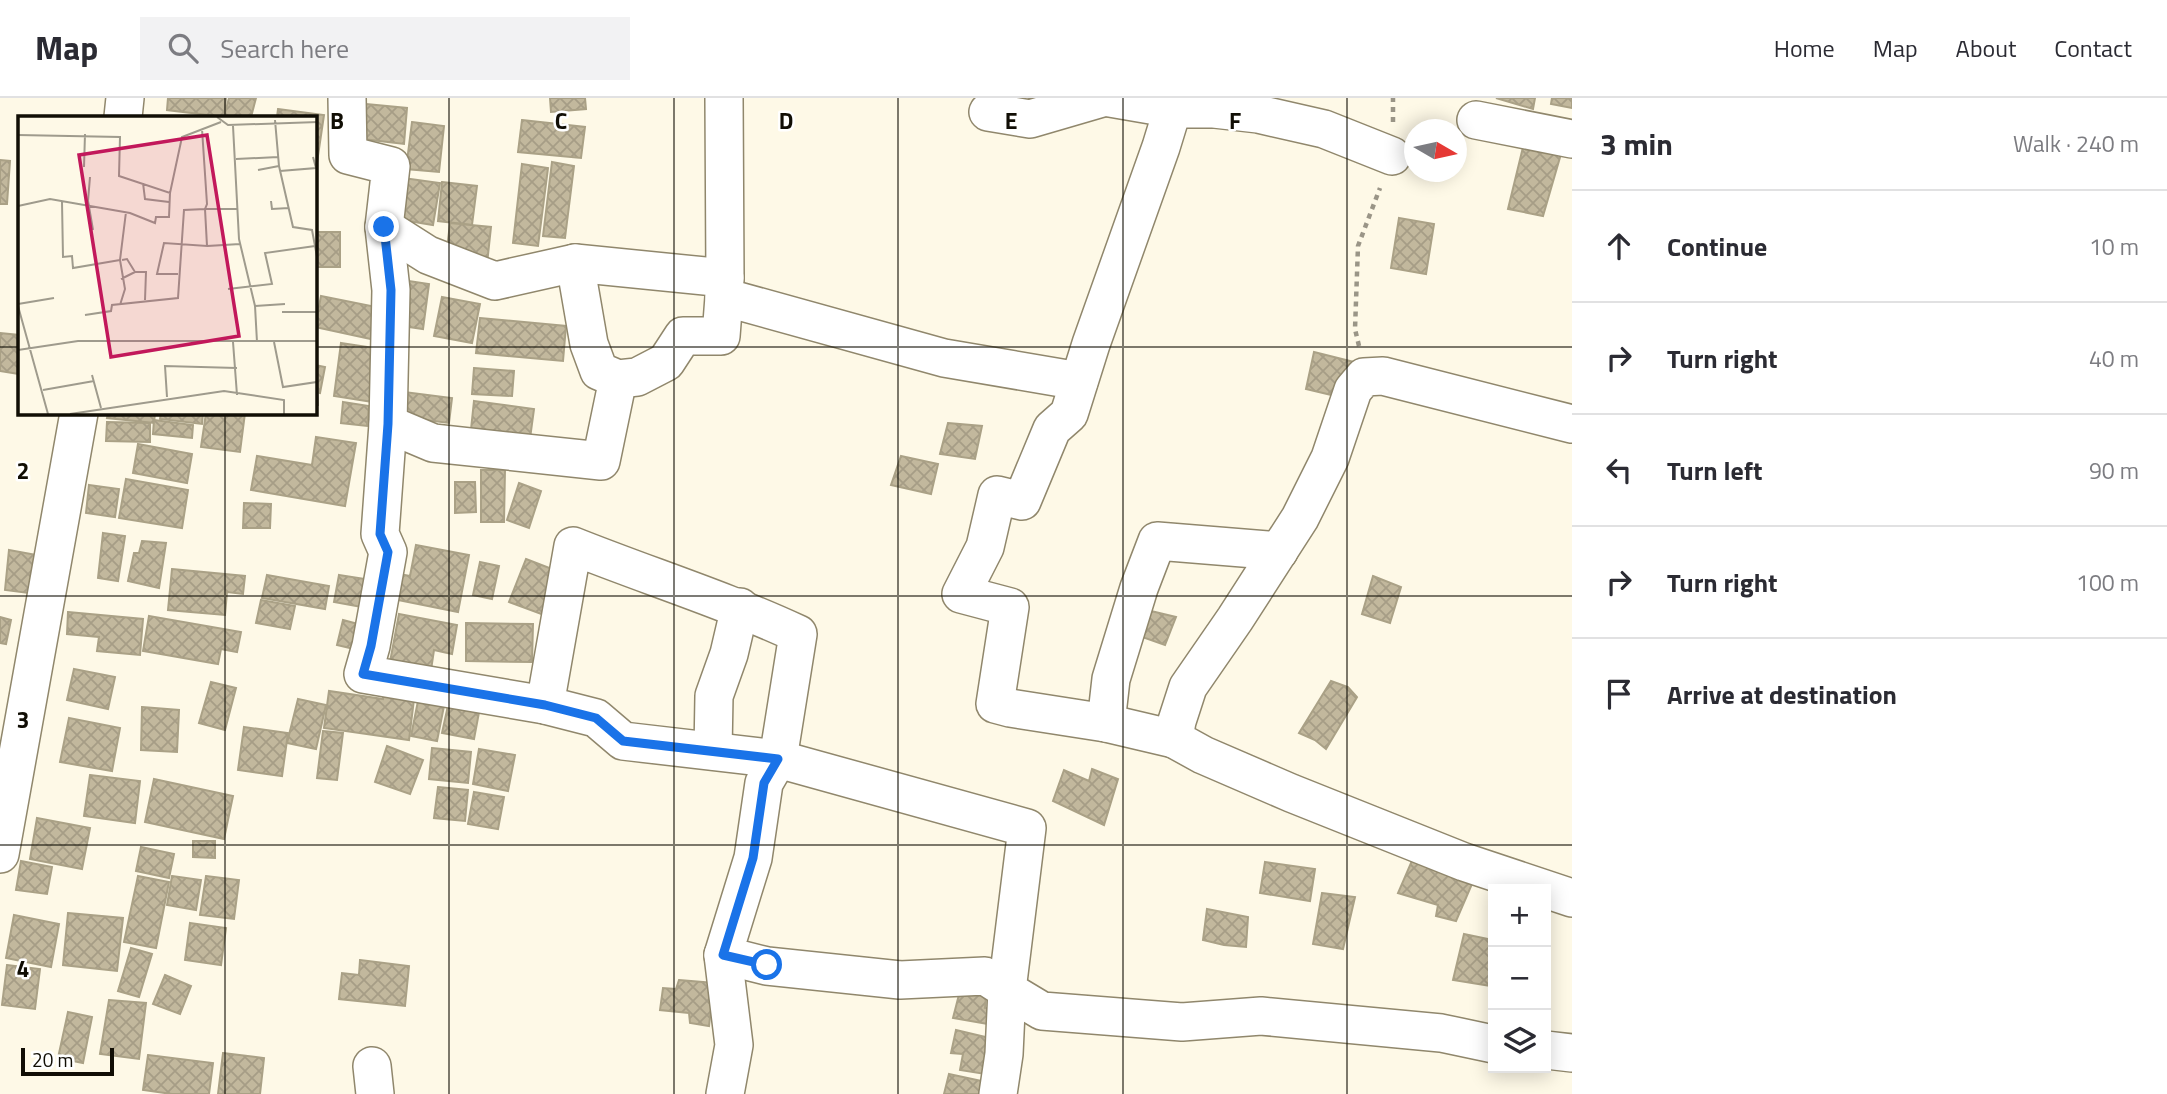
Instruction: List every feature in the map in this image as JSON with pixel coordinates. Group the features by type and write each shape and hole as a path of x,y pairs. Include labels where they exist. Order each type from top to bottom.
{"street":[{"path":"123,116 125,98"},
{"path":"347,98 348,155 391,166 384,227 391,290 388,424 380,534 388,552 371,646 363,674 545,705 596,718 623,741 778,759 1027,828 1007,990 1004,1054 998,1094"},
{"path":"575,263 589,344 599,371 618,379 637,377 666,362 682,335 721,336 725,288 724,98"},
{"path":"988,112 1030,119 1102,98"},
{"path":"1110,98 1175,103 1267,116 1324,129 1392,156"},
{"path":"1175,103 1069,414 1052,429 1022,501 997,495 985,547 961,594 1010,607 995,704 1010,709 1106,723 1174,739 1203,755 1278,788 1464,862 1572,898"},
{"path":"1476,120 1572,139"},
{"path":"384,227 428,255 495,281 575,263 725,288 944,358 1079,382"},
{"path":"1174,739 1188,687 1300,518 1330,458 1353,390 1364,377 1383,376 1572,424"},
{"path":"388,424 433,443 601,461 618,379"},
{"path":"0,854 79,415"},
{"path":"1106,723 1111,679 1139,588 1157,541 1279,551"},
{"path":"545,705 573,546 644,575 740,607 798,634 778,759 764,783 753,858 723,955 734,1045 725,1094"},
{"path":"713,751 713,696 729,654 740,607"},
{"path":"723,955 767,965 900,980 985,976 1042,1011 1182,1022 1261,1016 1441,1033 1488,1043"},
{"path":"1551,1051 1572,1053"}],"path":[{"path":"1364,377 1355,329 1358,246 1392,156 1393,98"}],"building":[{"path":"168,98 226,98 224,116 167,110"},
{"path":"229,98 256,98 251,116 224,116"},
{"path":"550,98 585,98 586,109 551,112"},
{"path":"1496,98 1535,98 1533,109"},
{"path":"1552,98 1572,98 1572,108 1551,104"},
{"path":"366,104 407,108 404,144 363,139"},
{"path":"278,109 324,115 317,162 317,116 277,116"},
{"path":"522,120 585,127 581,158 518,152"},
{"path":"412,122 444,126 439,172 406,169"},
{"path":"1525,139 1563,147 1543,216 1508,209"},
{"path":"0,160 10,161 7,204 0,204"},
{"path":"552,162 574,166 565,238 543,236"},
{"path":"522,164 548,168 538,246 513,243"},
{"path":"396,177 440,183 433,225 390,218"},
{"path":"442,182 477,186 472,225 438,221"},
{"path":"1399,218 1434,224 1426,274 1391,268"},
{"path":"450,223 491,227 487,264 446,258"},
{"path":"317,232 340,232 340,267 317,267"},
{"path":"402,280 429,284 423,329 395,325"},
{"path":"321,296 386,309 380,341 317,327"},
{"path":"442,297 480,304 472,343 434,336"},
{"path":"480,318 566,326 563,361 476,353"},
{"path":"0,333 18,335 18,374 0,371"},
{"path":"341,343 381,349 373,402 334,396"},
{"path":"1314,352 1354,362 1344,398 1306,389"},
{"path":"317,365 325,367 320,393 317,392"},
{"path":"474,368 514,371 512,396 472,394"},
{"path":"404,392 452,398 449,423 401,417"},
{"path":"474,401 534,409 529,446 470,439"},
{"path":"343,402 369,406 367,426 341,423"},
{"path":"108,415 155,415 154,423 107,418"},
{"path":"161,415 203,415 202,424 160,419"},
{"path":"206,415 245,415 240,452 201,447"},
{"path":"154,420 193,425 192,438 153,434"},
{"path":"107,422 150,423 150,442 106,441"},
{"path":"948,423 982,426 975,459 940,454"},
{"path":"316,437 356,443 345,506 251,490 257,456 312,465"},
{"path":"138,444 192,454 187,483 133,473"},
{"path":"901,456 938,464 931,494 891,485"},
{"path":"481,470 505,470 504,522 481,522"},
{"path":"126,479 188,490 182,528 119,518"},
{"path":"455,482 475,482 476,512 455,513"},
{"path":"519,483 541,491 529,528 507,520"},
{"path":"89,485 119,489 115,517 86,513"},
{"path":"244,503 271,504 270,528 243,528"},
{"path":"103,533 125,536 118,581 98,578"},
{"path":"142,541 166,543 159,588 128,581 134,553 139,553"},
{"path":"416,545 469,555 458,612 383,597 388,572 410,576"},
{"path":"9,550 42,556 36,594 5,590"},
{"path":"526,559 560,572 544,615 509,602"},
{"path":"480,562 499,566 492,599 473,595"},
{"path":"172,569 245,576 243,594 227,592 225,615 168,610"},
{"path":"267,575 329,586 325,609 262,598"},
{"path":"339,575 378,581 373,609 334,602"},
{"path":"1373,576 1401,587 1390,623 1362,614"},
{"path":"261,600 295,606 290,629 256,623"},
{"path":"1151,611 1176,617 1165,645 1142,637"},
{"path":"68,612 143,619 140,655 97,651 99,637 67,634"},
{"path":"399,614 457,625 452,654 434,650 431,670 390,662"},
{"path":"149,616 241,632 237,652 221,649 218,664 143,651"},
{"path":"0,617 11,620 6,644 0,643"},
{"path":"343,620 373,628 367,652 337,645"},
{"path":"466,623 533,624 532,662 466,661"},
{"path":"74,669 115,677 108,709 67,700"},
{"path":"1331,681 1348,687 1357,697 1326,749 1315,740 1299,733"},
{"path":"211,682 236,688 225,730 199,723"},
{"path":"385,687 415,691 409,740 324,728 329,691 383,699"},
{"path":"419,696 445,701 437,741 411,736"},
{"path":"298,699 326,705 316,749 287,743"},
{"path":"449,701 480,707 474,739 442,733"},
{"path":"142,707 179,710 177,752 141,750"},
{"path":"69,718 120,728 112,771 60,762"},
{"path":"244,727 288,733 282,776 238,770"},
{"path":"323,731 343,733 337,780 317,778"},
{"path":"387,746 423,760 410,794 375,782"},
{"path":"432,748 471,752 468,783 429,779"},
{"path":"479,749 515,755 508,791 473,784"},
{"path":"1092,769 1118,779 1104,825 1053,801 1064,770 1089,781"},
{"path":"90,775 140,781 135,823 84,816"},
{"path":"154,779 233,796 224,839 145,822"},
{"path":"438,787 468,790 465,821 434,818"},
{"path":"474,792 504,797 498,829 468,824"},
{"path":"37,818 90,828 82,869 30,859"},
{"path":"193,841 215,841 215,858 193,857"},
{"path":"141,847 174,854 169,878 136,871"},
{"path":"1417,849 1475,877 1456,921 1436,916 1438,905 1398,893"},
{"path":"21,861 52,867 47,894 16,890"},
{"path":"1265,862 1315,869 1310,901 1260,893"},
{"path":"138,876 169,882 156,948 124,942"},
{"path":"172,876 201,880 196,910 167,905"},
{"path":"206,876 239,880 234,919 200,915"},
{"path":"1322,893 1355,897 1343,949 1313,944"},
{"path":"1207,909 1248,917 1246,947 1203,940"},
{"path":"68,913 123,918 117,971 63,965"},
{"path":"14,915 59,924 51,967 6,958"},
{"path":"190,923 226,928 221,965 185,960"},
{"path":"1464,934 1488,939 1488,986 1453,980"},
{"path":"131,948 152,954 139,997 118,991"},
{"path":"360,960 409,966 405,1006 339,999 342,973 359,975"},
{"path":"7,965 40,969 35,1009 2,1005"},
{"path":"165,975 191,986 180,1014 153,1004"},
{"path":"679,980 714,983 709,1026 690,1023 689,1013 660,1010 663,988 676,989"},
{"path":"962,983 987,987 985,1008 997,1010 994,1025 953,1018"},
{"path":"109,1000 146,1003 139,1059 100,1054"},
{"path":"68,1012 92,1017 83,1063 58,1058"},
{"path":"956,1030 998,1040 985,1074 960,1070 963,1054 951,1053"},
{"path":"223,1053 264,1058 260,1094 218,1094"},
{"path":"148,1055 213,1063 209,1094 172,1094 143,1090"},
{"path":"949,1074 991,1083 990,1094 944,1094"}],"route":[{"path":"384,227 391,290 388,424 380,534 388,552 371,646 363,674 545,705 596,718 623,741 778,759 764,783 753,858 723,955 767,965"}]}
